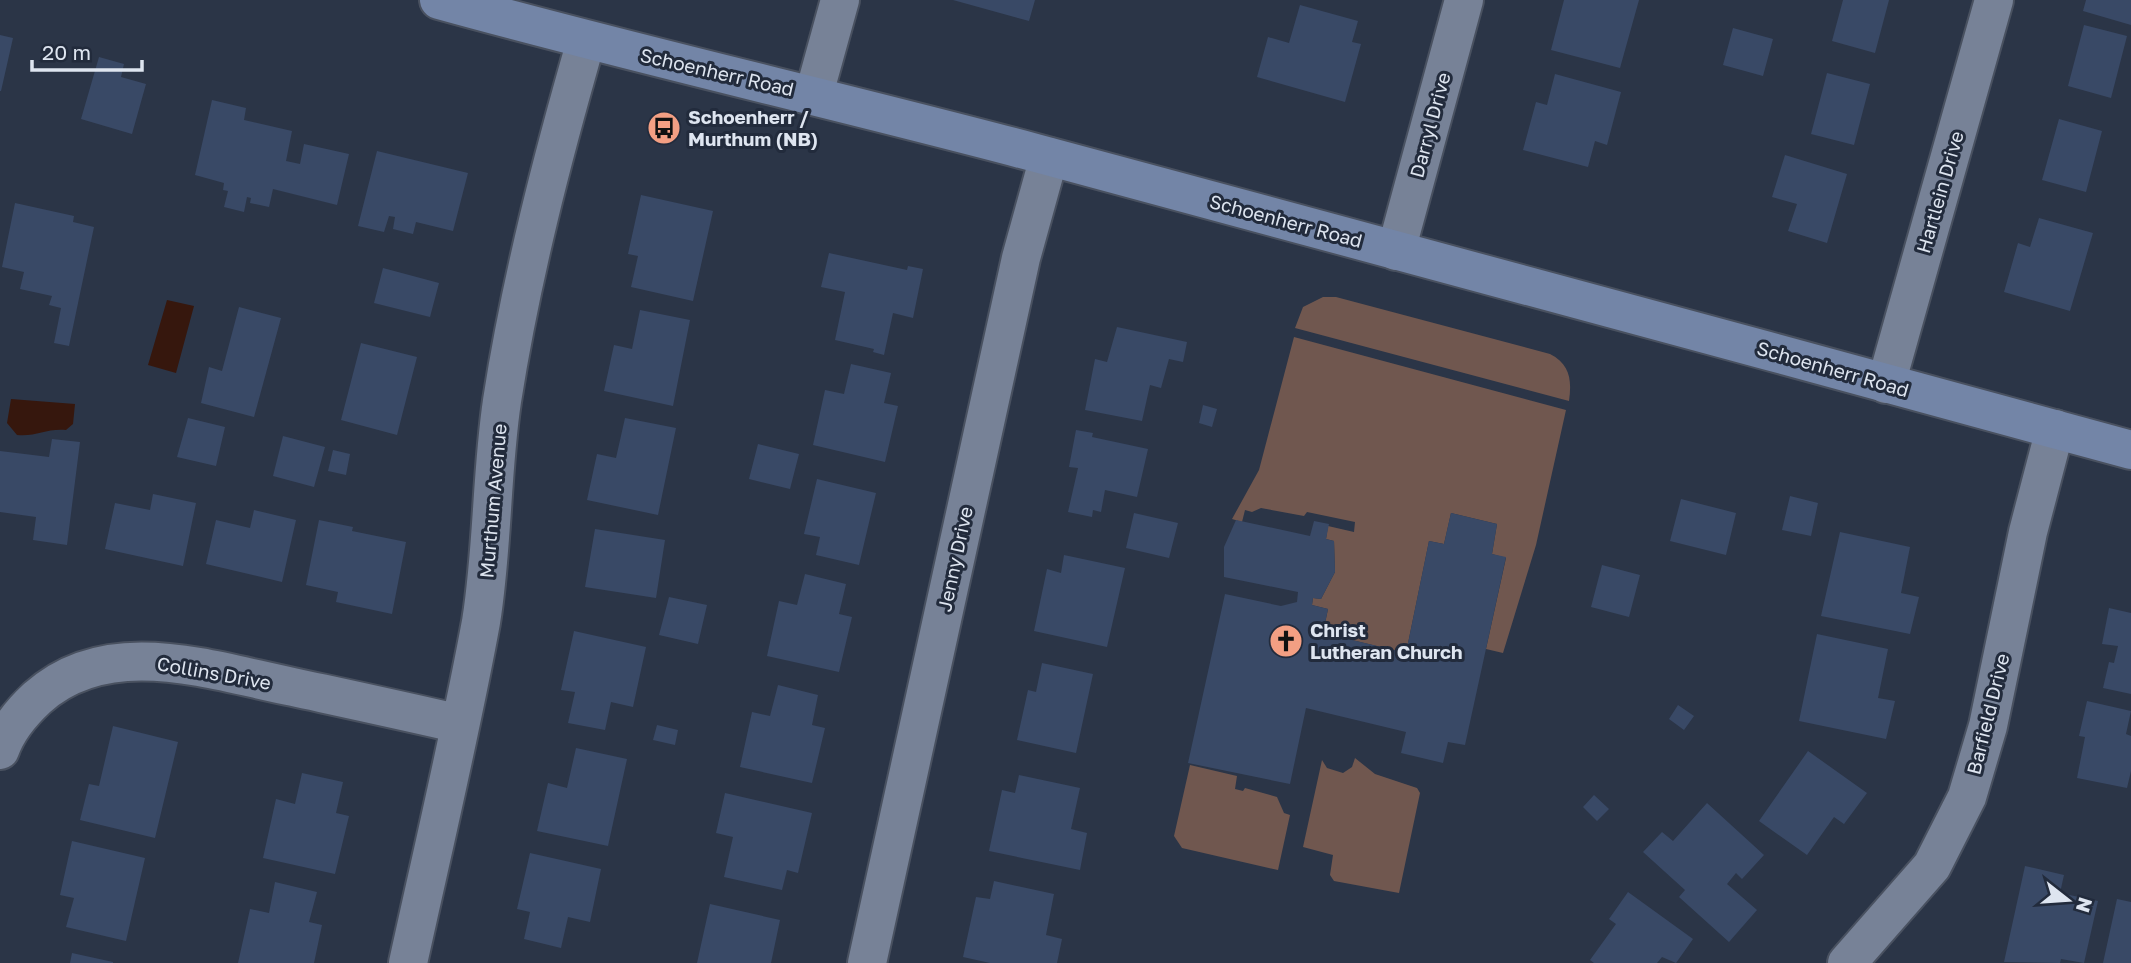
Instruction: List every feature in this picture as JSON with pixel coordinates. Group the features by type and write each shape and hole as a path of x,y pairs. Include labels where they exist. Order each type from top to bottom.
{"main road":[{"name":"Schoenherr Road","path":"439,0 586,41 814,94 1049,156 1396,251 1614,307 2131,450"}],"street":[{"path":"814,94 840,0"},
{"name":"Darryl Drive","path":"1396,251 1464,0"},
{"name":"Hartlein Drive","path":"1886,384 1994,0"},
{"name":"Murthum Avenue","path":"408,963 460,724 491,550 493,470 515,325 556,148 586,41"},
{"name":"Jenny Drive","path":"867,963 1021,258 1049,156"},
{"name":"Barfield Drive","path":"1848,963 1932,866 1967,797 1988,726 2028,531 2054,429"},
{"name":"Collins Drive","path":"0,750 4,738 26,708 53,683 84,668 125,661 199,667 460,724"}],"shaded area":[{"path":"1323,297 1336,297 1550,354 1566,368 1570,386 1569,401 1295,328 1303,307"},
{"path":"167,300 194,306 176,373 148,365"},
{"path":"1294,337 1566,410 1536,545 1503,653 1486,649 1506,558 1492,554 1497,524 1451,513 1444,544 1429,541 1406,653 1323,633 1328,609 1312,605 1313,598 1321,599 1335,572 1334,541 1326,539 1328,526 1354,532 1355,522 1307,512 1304,516 1261,508 1252,512 1245,510 1242,522 1232,519 1259,470"},
{"path":"11,399 75,404 73,424 66,430 17,435 7,423"},
{"path":"1355,758 1375,774 1417,788 1420,793 1399,893 1334,881 1330,875 1333,855 1303,847 1322,760 1327,768 1343,773 1352,767"},
{"path":"1190,765 1237,776 1235,789 1243,791 1245,788 1277,797 1284,813 1290,815 1278,870 1182,848 1174,836"}],"building":[{"path":"953,0 1035,0 1029,21"},
{"path":"1564,0 1639,0 1620,68 1551,50"},
{"path":"1843,0 1889,0 1875,53 1832,41"},
{"path":"2086,0 2131,0 2131,25 2083,11"},
{"path":"1300,5 1358,21 1352,42 1361,44 1345,102 1257,77 1268,37 1289,43"},
{"path":"2084,25 2127,36 2111,98 2068,86"},
{"path":"1733,28 1773,39 1763,76 1723,65"},
{"path":"0,35 13,38 1,91 0,91"},
{"path":"99,57 124,64 121,77 146,84 132,134 81,119"},
{"path":"1827,73 1870,84 1854,145 1811,134"},
{"path":"1555,74 1621,92 1607,145 1595,141 1588,167 1523,150 1536,102 1547,105"},
{"path":"212,100 246,108 244,120 292,131 286,161 300,164 304,144 349,154 337,205 273,189 269,207 250,203 251,198 247,197 244,212 224,207 228,191 223,190 224,183 195,175"},
{"path":"2059,119 2102,131 2086,192 2042,180"},
{"path":"377,151 468,173 453,231 416,222 413,234 393,229 395,217 389,216 384,232 358,226"},
{"path":"1785,155 1847,174 1827,243 1788,231 1797,204 1772,197"},
{"path":"641,195 713,211 693,301 631,287 638,256 628,254"},
{"path":"15,203 74,216 73,222 94,227 69,346 54,343 61,308 49,305 52,296 20,289 24,272 2,267"},
{"path":"2039,218 2093,233 2070,311 2004,292 2018,243 2030,247"},
{"path":"829,253 907,270 908,266 923,269 913,318 893,313 884,355 873,352 874,349 835,340 845,292 821,287"},
{"path":"383,268 439,283 430,317 374,303"},
{"path":"239,307 281,318 254,417 201,403 209,367 222,371"},
{"path":"640,310 690,320 673,406 604,391 614,345 632,349"},
{"path":"1117,327 1187,342 1183,362 1169,359 1161,388 1150,385 1142,421 1085,410 1095,359 1107,362"},
{"path":"361,343 417,357 397,435 341,420"},
{"path":"851,364 891,373 884,403 898,406 885,462 813,445 825,390 844,394"},
{"path":"1203,405 1217,409 1212,427 1199,423"},
{"path":"188,418 225,427 216,466 177,457"},
{"path":"625,418 676,428 658,515 587,500 597,454 616,458"},
{"path":"1076,430 1093,433 1092,437 1148,449 1137,497 1105,490 1101,512 1093,510 1092,517 1068,512 1078,468 1069,467"},
{"path":"283,436 325,447 314,487 273,476"},
{"path":"52,439 80,442 67,545 33,540 36,517 0,512 0,451 49,457"},
{"path":"758,444 799,454 790,489 749,479"},
{"path":"333,450 350,454 346,475 328,471"},
{"path":"817,479 876,493 859,565 816,555 820,537 804,534"},
{"path":"153,494 196,503 183,566 105,549 115,503 150,510"},
{"path":"1790,496 1818,503 1811,536 1782,530"},
{"path":"1681,499 1736,513 1726,555 1670,541"},
{"path":"254,510 296,520 282,582 206,564 216,520 250,528"},
{"path":"1134,513 1178,523 1169,558 1126,548"},
{"name":"Christ Lutheran Church","path":"1451,513 1497,524 1492,554 1506,557 1465,745 1448,742 1443,763 1401,753 1406,732 1306,708 1290,784 1188,763 1225,594 1281,606 1297,602 1298,592 1224,577 1224,547 1236,520 1310,536 1314,521 1329,524 1326,539 1334,541 1335,572 1321,599 1313,598 1312,605 1328,609 1323,633 1406,653 1429,541 1444,544"},
{"path":"319,520 353,527 352,531 406,542 392,614 336,602 338,592 306,585"},
{"path":"595,529 665,540 656,598 585,587"},
{"path":"1840,532 1910,547 1901,593 1919,597 1910,634 1821,616"},
{"path":"1064,555 1125,568 1107,647 1034,631 1047,569 1061,573"},
{"path":"1602,565 1640,575 1629,617 1591,607"},
{"path":"805,574 846,584 839,614 852,617 839,672 767,656 779,601 797,605"},
{"path":"669,597 707,605 698,644 659,635"},
{"path":"2109,608 2131,613 2131,694 2103,688 2109,662 2114,663 2118,646 2102,644"},
{"path":"574,631 646,647 633,707 611,702 605,730 568,723 575,692 561,690"},
{"path":"1817,634 1888,649 1878,698 1895,701 1886,739 1799,721"},
{"path":"1042,663 1093,674 1076,753 1017,740 1028,690 1036,692"},
{"path":"778,685 818,695 812,725 825,728 812,783 740,767 752,712 770,716"},
{"path":"2087,701 2131,711 2126,734 2131,736 2131,771 2127,788 2077,778 2085,737 2079,736"},
{"path":"1678,705 1694,716 1684,730 1669,719"},
{"path":"657,725 678,730 675,745 653,740"},
{"path":"113,726 178,742 155,838 80,820 89,784 99,786"},
{"path":"576,748 627,759 608,846 537,831 548,783 567,788"},
{"path":"1808,751 1867,793 1844,824 1834,817 1807,855 1759,821"},
{"path":"302,773 343,782 336,813 349,816 335,874 263,858 276,799 295,804"},
{"path":"1019,775 1080,788 1071,829 1087,833 1080,870 989,851 1002,790 1015,793"},
{"path":"725,793 812,813 798,873 787,870 782,890 724,877 733,837 716,833"},
{"path":"1594,795 1609,809 1597,821 1583,807"},
{"path":"1707,803 1764,855 1742,879 1736,873 1727,884 1757,910 1729,942 1679,897 1685,890 1643,852 1662,832 1673,841"},
{"path":"72,841 145,858 126,941 66,927 74,898 60,895"},
{"path":"530,853 601,869 590,922 568,917 561,948 524,939 530,912 517,909"},
{"path":"2025,866 2064,875 2060,893 2098,901 2084,963 2061,959 2060,963 2004,962"},
{"path":"994,881 1054,894 1046,935 1062,939 1057,963 990,963 963,957 976,897 990,899"},
{"path":"275,882 317,892 309,922 322,925 314,963 238,963 250,909 269,913"},
{"path":"1628,892 1693,939 1676,963 1662,957 1657,963 1594,963 1590,960 1616,924 1609,919"},
{"path":"2117,899 2131,902 2131,963 2103,963"},
{"path":"710,904 780,920 771,963 697,963"},
{"path":"72,953 113,962 113,963 70,963"}],"place":[{"name":"Schoenherr / Murthum (NB)","path":"664,128"},
{"name":"Christ Lutheran Church","path":"1286,641"}]}
